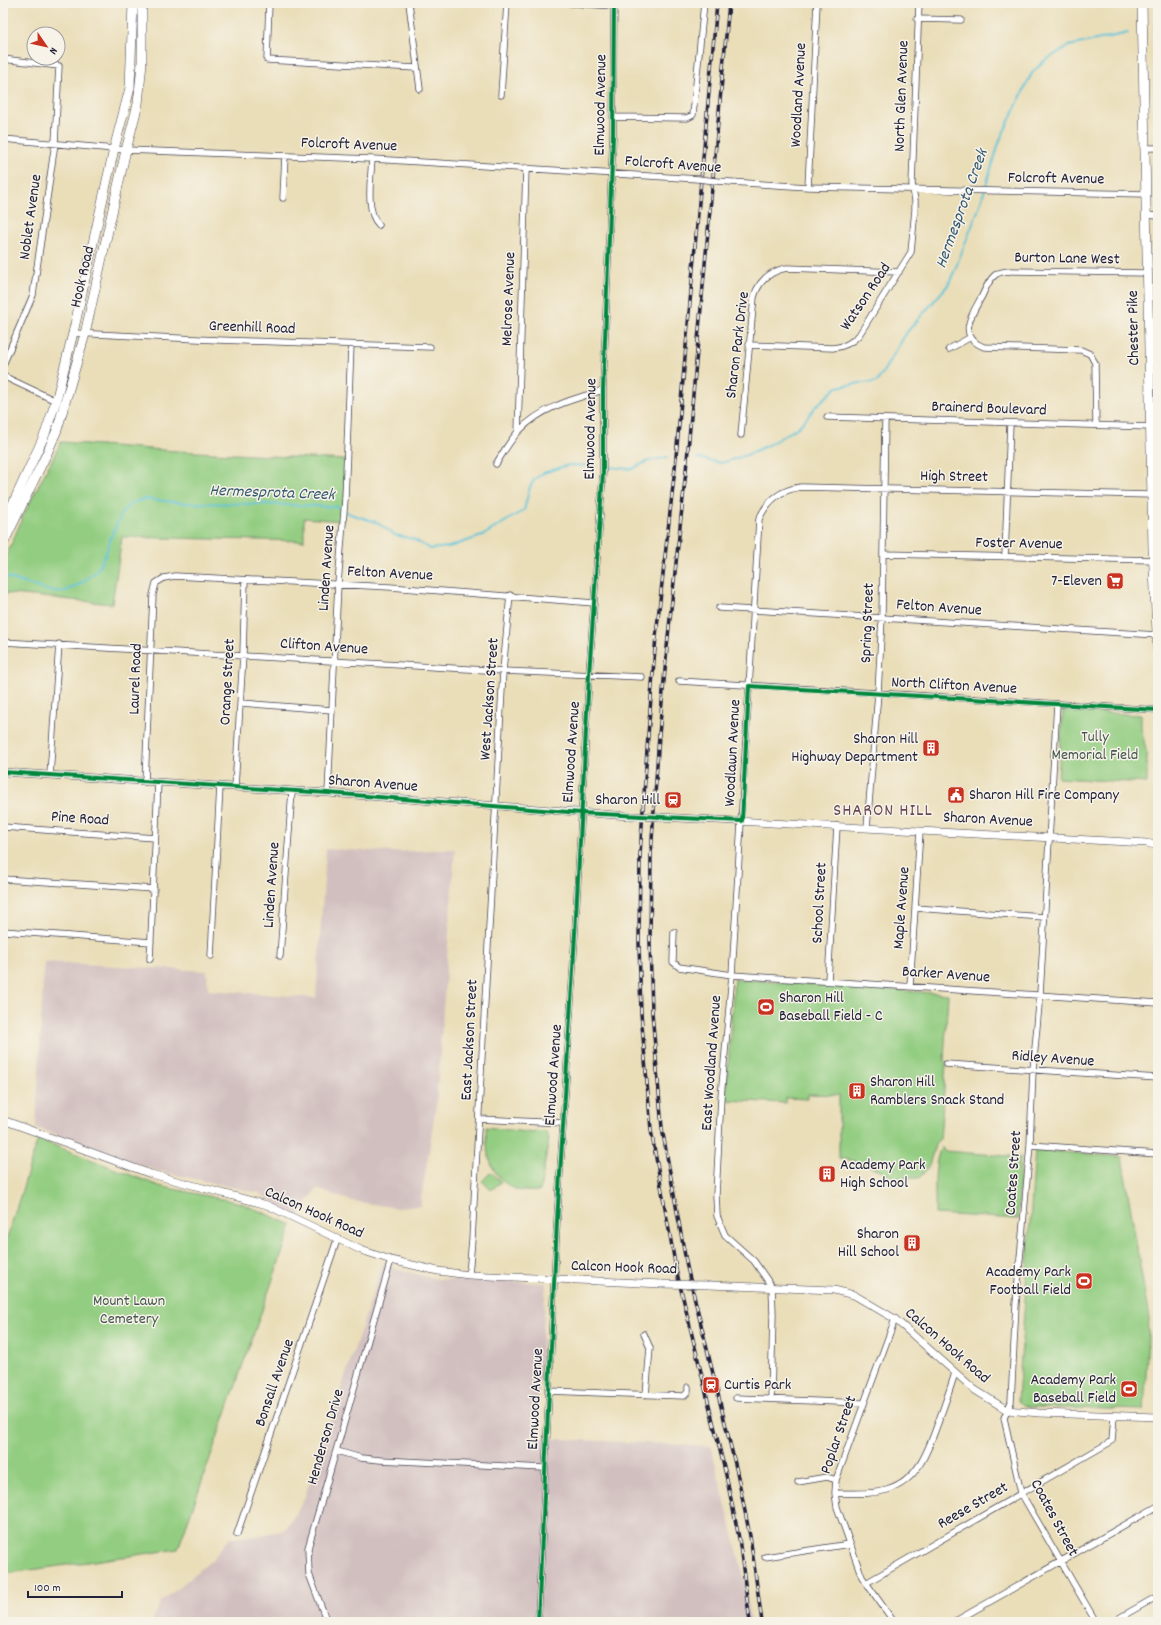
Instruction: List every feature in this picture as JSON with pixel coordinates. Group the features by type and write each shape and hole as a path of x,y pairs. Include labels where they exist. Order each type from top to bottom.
{"main road":[{"name":"Hook Road","path":"3,525 7,506 39,448 56,401 73,333 114,149 130,88 133,3"},
{"name":"Hook Road","path":"3,544 48,451 56,430 85,334 126,150 136,116 140,92 142,63 142,3"},
{"name":"Chester Pike","path":"1142,3 1151,427 1155,470 1152,495 1156,550 1154,560 1158,652"}],"street":[{"path":"269,3 267,60 416,68"},
{"path":"409,3 416,68 420,89"},
{"path":"501,95 506,3"},
{"path":"570,3 614,4"},
{"path":"613,117 688,118 693,115 704,3"},
{"name":"Woodland Avenue","path":"808,187 817,3"},
{"name":"North Glen Avenue","path":"913,190 917,19 919,3"},
{"name":"Elmwood Avenue","path":"538,1622 554,1279 589,675 603,473 603,390 612,174 614,4"},
{"path":"917,19 961,20"},
{"name":"Noblet Avenue","path":"3,59 58,66 54,143 33,295 3,366"},
{"name":"Folcroft Avenue","path":"3,139 126,150 372,158 808,187 1146,194"},
{"path":"1145,148 1158,148"},
{"path":"283,198 285,156"},
{"path":"372,158 371,210 373,219 378,226"},
{"name":"Melrose Avenue","path":"518,432 526,168"},
{"name":"Watson Road","path":"749,345 833,348 845,345 859,335 911,252 913,242 915,200 913,190"},
{"path":"1146,215 1158,216"},
{"name":"Sharon Park Drive","path":"741,435 755,291 765,277 775,270 792,268 899,272"},
{"name":"Burton Lane West","path":"971,337 968,328 970,319 990,281 998,273 1009,271 1148,274"},
{"name":"Greenhill Road","path":"73,333 352,346 430,348"},
{"path":"949,349 971,337 978,344 988,348 1081,350 1090,354 1095,363 1096,425"},
{"name":"Linden Avenue","path":"328,793 338,584 345,499 352,346"},
{"path":"3,376 56,401"},
{"path":"496,464 518,432 528,422 559,404 603,390"},
{"name":"Brainerd Boulevard","path":"827,418 1151,427"},
{"name":"Spring Street","path":"867,828 878,693 882,618 885,419"},
{"path":"1005,557 1010,423"},
{"name":"High Street","path":"764,509 778,494 792,488 801,487 1152,495"},
{"name":"Woodlawn Avenue","path":"742,821 752,610 759,519 764,509"},
{"name":"Foster Avenue","path":"884,554 1154,560"},
{"name":"Felton Avenue","path":"161,579 175,576 338,584 510,595 594,603"},
{"name":"Laurel Road","path":"145,782 153,595 156,583 161,579"},
{"name":"Orange Street","path":"235,786 243,655 245,580"},
{"name":"West Jackson Street","path":"497,805 503,671 510,595"},
{"name":"Felton Avenue","path":"719,608 1157,635"},
{"name":"Clifton Avenue","path":"3,642 243,655 334,662 642,677"},
{"path":"50,775 59,644"},
{"name":"North Clifton Avenue","path":"679,682 1158,710"},
{"path":"240,703 332,710"},
{"name":"Coates Street","path":"1057,704 1040,994 1033,1070 1030,1145 1016,1304 1011,1402 1004,1418 1021,1493 1096,1622"},
{"name":"Sharon Avenue","path":"3,772 158,783 235,786 497,805 581,813 1050,837 1147,843 1158,846"},
{"path":"150,959 158,783"},
{"path":"212,956 220,786"},
{"name":"Linden Avenue","path":"280,956 292,791"},
{"name":"East Jackson Street","path":"469,1275 497,805"},
{"name":"East Woodland Avenue","path":"742,821 732,975 721,1097 716,1195 717,1216 725,1235 760,1267 772,1287"},
{"name":"School Street","path":"828,981 837,826"},
{"name":"Pine Road","path":"3,827 155,838"},
{"name":"Maple Avenue","path":"910,986 920,831"},
{"path":"3,879 154,889"},
{"path":"915,908 1044,917"},
{"path":"3,931 151,942"},
{"name":"Barker Avenue","path":"674,932 673,962 675,965 679,967 732,975 1040,994 1158,1003"},
{"name":"Ridley Avenue","path":"946,1064 1158,1078"},
{"path":"479,1119 563,1123"},
{"name":"Calcon Hook Road","path":"3,1120 151,1174 267,1205 361,1250 391,1260 438,1271 469,1275 834,1290 854,1295 895,1319 983,1395 1007,1410 1038,1413 1158,1417"},
{"path":"1030,1145 1158,1154"},
{"name":"Bonsall Avenue","path":"237,1534 338,1240"},
{"name":"Henderson Drive","path":"327,1622 309,1574 308,1548 391,1260"},
{"path":"770,1399 773,1314 772,1287"},
{"name":"Poplar Street","path":"894,1622 862,1577 837,1507 835,1493 836,1480 895,1319"},
{"path":"644,1334 650,1348 646,1395"},
{"path":"835,1493 875,1493 898,1486 917,1470 929,1450 956,1373"},
{"path":"548,1391 684,1396 688,1392 688,1387"},
{"path":"736,1398 863,1403"},
{"name":"Reese Street","path":"866,1582 1112,1441 1114,1416"},
{"path":"336,1451 361,1458 380,1460 544,1468"},
{"path":"798,1482 827,1477 836,1480"},
{"path":"954,1622 1158,1506"},
{"path":"765,1557 850,1544"},
{"path":"1112,1622 1158,1596"}],"shaded area":[{"path":"326,849 393,852 455,849 436,1106 420,1206 398,1208 352,1201 316,1189 297,1218 259,1193 154,1170 97,1148 36,1128 44,962 207,971 208,990 316,998"},
{"path":"383,1264 399,1270 437,1279 546,1283 536,1438 711,1446 745,1582 750,1622 152,1622 161,1602 213,1559 229,1538 256,1536 285,1530 303,1502"}],"green space":[{"path":"61,442 176,451 347,460 343,521 304,518 304,541 122,537 112,604 3,593 3,564 24,514"},
{"name":"Tully Memorial Field","path":"1063,710 1141,715 1141,728 1147,754 1147,783 1058,778"},
{"path":"734,979 948,994 944,1060 946,1064 940,1139 936,1142 928,1168 919,1178 896,1178 863,1163 839,1158 839,1095 808,1094 808,1099 786,1098 786,1103 726,1100"},
{"path":"486,1127 534,1133 534,1131 546,1132 549,1138 540,1191 518,1190 506,1184 500,1178 494,1170 488,1154"},
{"name":"Mount Lawn Cemetery","path":"38,1139 159,1186 241,1203 292,1225 178,1549 3,1574 3,1251"},
{"path":"942,1147 945,1151 1020,1157 1018,1219 935,1214 935,1179 937,1161"},
{"path":"1035,1150 1122,1157 1149,1319 1144,1410 1030,1407 1022,1405 1018,1401"},
{"path":"491,1172 501,1182 491,1190 482,1181"}],"waterway":[{"name":"Hermesprota Creek","path":"1154,28 1158,27"},
{"name":"Hermesprota Creek","path":"697,458 721,463 747,455 770,444 797,428 816,406 837,387 877,382 907,332 948,285 979,208 1000,140 1032,73 1044,61 1069,46 1128,33"},
{"name":"Hermesprota Creek","path":"607,467 632,469 648,461 668,457"},
{"name":"Hermesprota Creek","path":"3,576 46,590 63,592 80,584 97,571 107,551 111,537 121,514 131,503 145,499 183,503 339,507 350,514 376,522 395,535 413,539 430,549 449,547 482,536 524,510 530,487 534,480 543,473 568,465 596,466"}],"railway":[{"path":"717,3 675,468 656,636 640,855 639,943 641,1013 651,1130 676,1269 726,1475 739,1538 750,1622"},
{"path":"729,3 686,471 659,735 651,855 650,942 652,1012 662,1128 687,1267 737,1472 750,1536 762,1622"}],"cycle path":[{"path":"538,1622 557,1221 573,970 589,675 603,473 603,390 613,136 614,3"},
{"path":"3,772 328,793 581,813 742,821 749,686 1158,710"}],"place":[{"name":"7-Eleven","path":"1115,581"},
{"name":"Sharon Hill Highway Department","path":"931,748"},
{"name":"Sharon Hill Fire Company","path":"956,795"},
{"name":"Sharon Hill","path":"673,800"},
{"name":"Sharon Hill Baseball Field - C","path":"766,1007"},
{"name":"Sharon Hill Ramblers Snack Stand","path":"857,1091"},
{"name":"Academy Park High School","path":"827,1174"},
{"name":"Sharon Hill School","path":"912,1243"},
{"name":"Academy Park Football Field","path":"1084,1281"},
{"name":"Curtis Park","path":"711,1385"},
{"name":"Academy Park Baseball Field","path":"1129,1389"}],"district":[{"name":"SHARON HILL","path":"883,811"}]}
